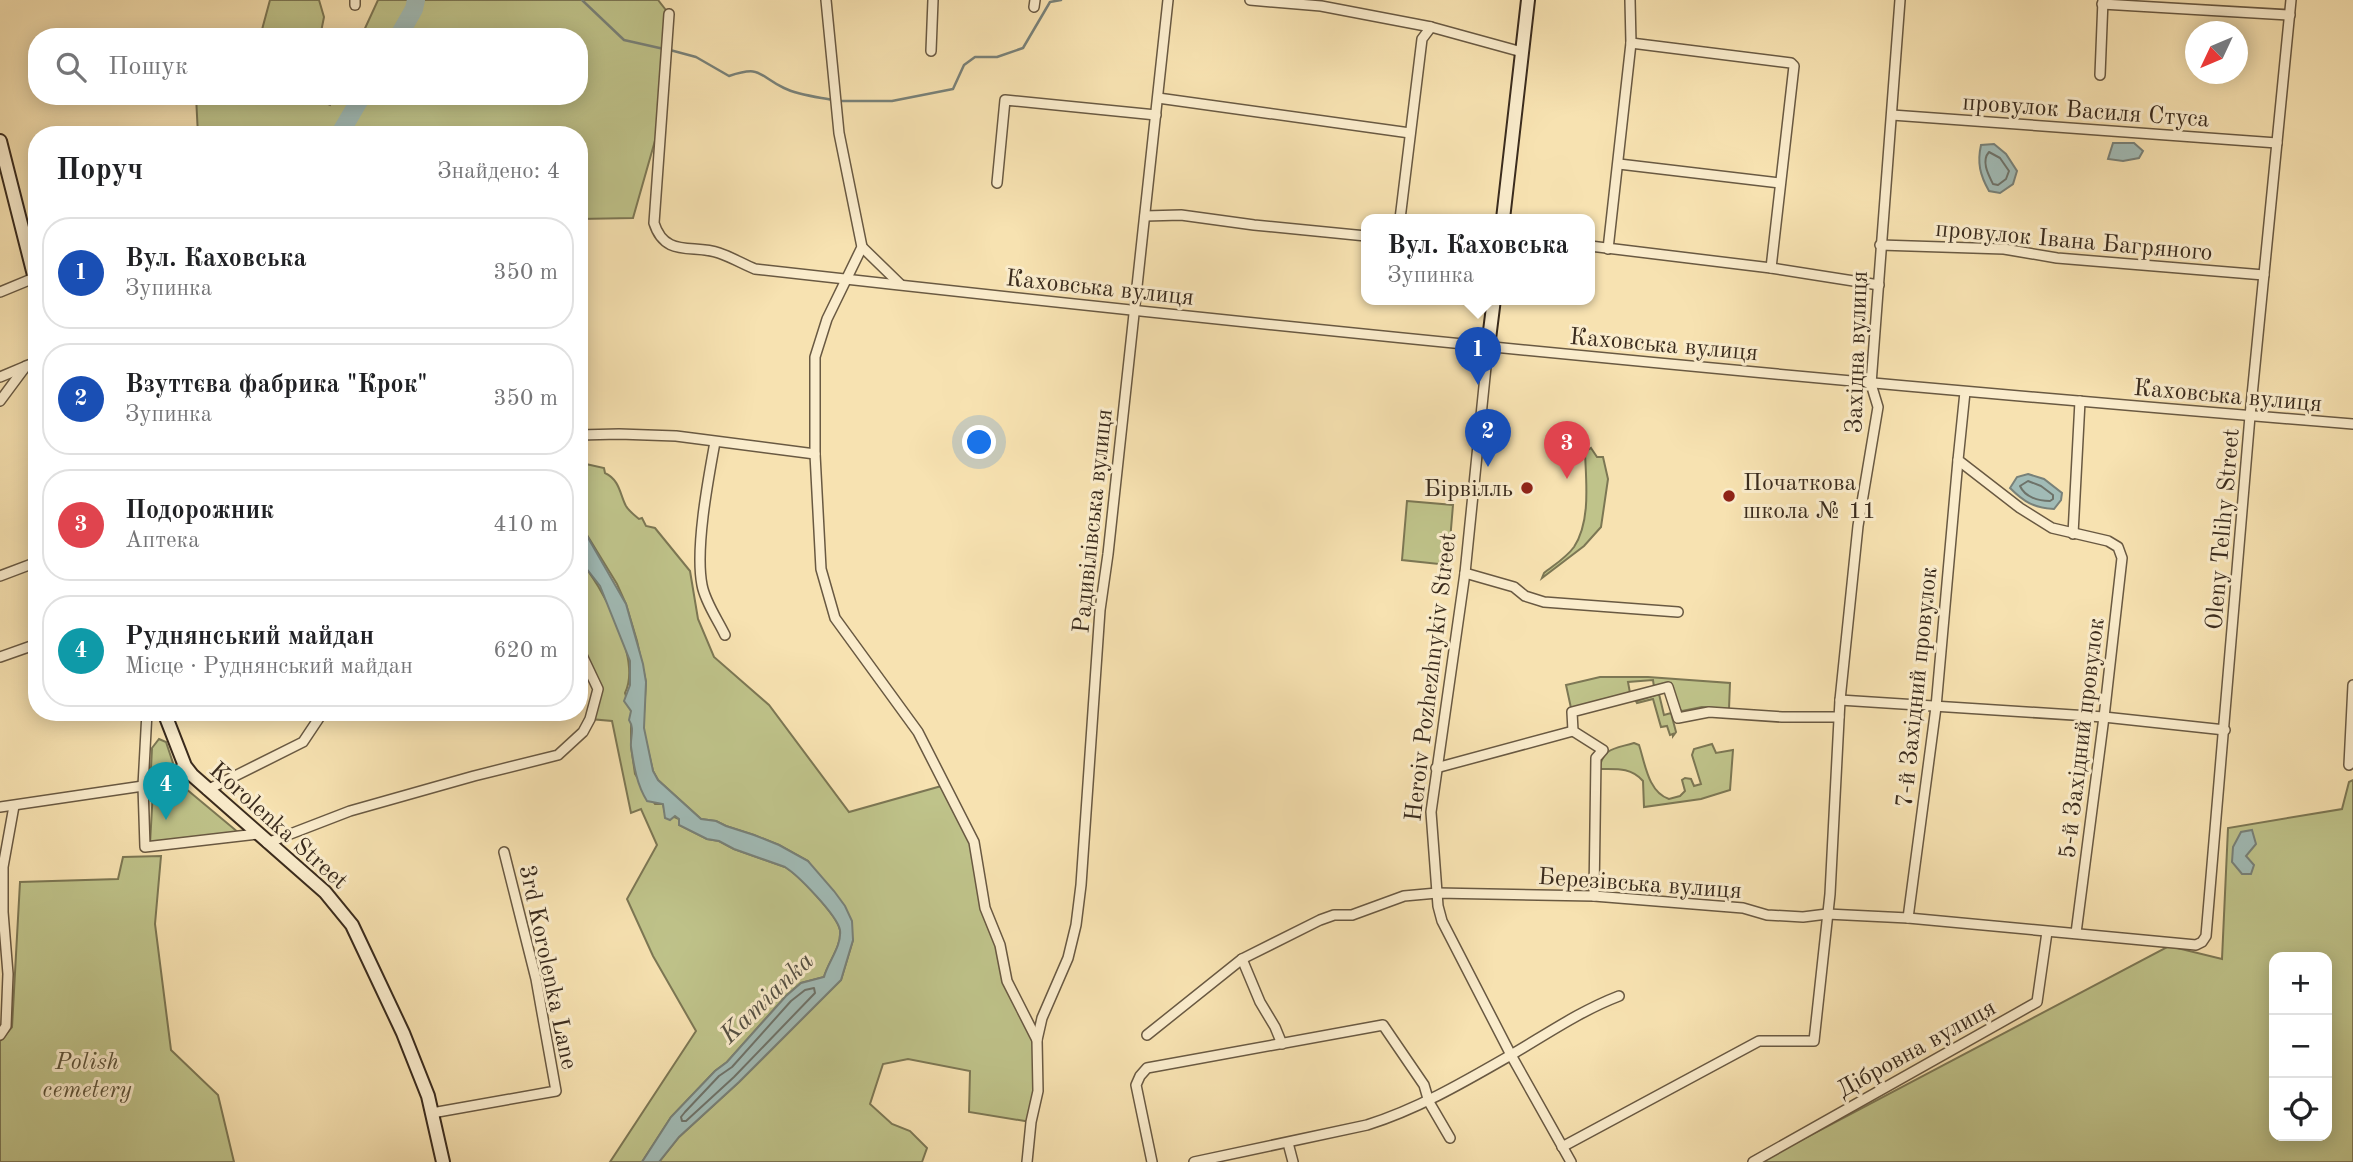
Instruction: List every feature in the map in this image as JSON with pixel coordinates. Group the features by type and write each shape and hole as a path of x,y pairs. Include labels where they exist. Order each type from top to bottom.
{"street":[{"path":"826,0 839,133 862,247 900,284"},
{"path":"931,51 933,0"},
{"name":"Радивілівська вулиця","path":"1037,1040 1045,1012 1068,958 1079,902 1100,610 1168,0"},
{"path":"1250,0 1321,6 1431,27 1522,52"},
{"path":"1504,214 1528,0"},
{"path":"1608,248 1631,43 1630,0"},
{"name":"Західна вулиця","path":"1562,1147 1759,1041 1814,1041 1828,914 1840,700 1858,526 1878,407 1871,384 1900,0"},
{"name":"Oleny Telihy Street","path":"2206,936 2250,416 2291,0"},
{"path":"2100,75 2103,2 2290,15"},
{"name":"Каховська вулиця","path":"669,15 654,223 657,235 667,244 717,252 755,269 1488,347 1871,384 2353,424"},
{"path":"1401,214 1422,39 1431,27"},
{"path":"1631,43 1793,64 1795,68 1771,268"},
{"path":"1157,98 1410,133"},
{"path":"997,183 1005,100 1156,115"},
{"name":"провулок Василя Стуса","path":"1892,115 2277,143"},
{"path":"0,141 28,251"},
{"path":"1619,164 1780,183"},
{"path":"1145,216 1181,215 1361,236"},
{"name":"провулок Івана Багряного","path":"1880,245 2004,249 2057,258 2264,275"},
{"path":"862,247 827,319 815,356 815,454 821,569 835,618 918,732 974,842 985,908 1000,945 1007,981 1037,1040 1038,1091 1031,1122 1027,1162"},
{"path":"1595,247 1771,268 1879,285"},
{"path":"0,292 28,285"},
{"name":"Heroiv Pozhezhnykiv Street","path":"1493,305 1465,573 1431,812 1438,906 1442,921 1511,1055 1570,1162"},
{"path":"0,377 26,366"},
{"path":"0,401 26,366"},
{"name":"7-й Західний провулок","path":"1908,918 1936,707 1965,392"},
{"path":"1958,460 2020,508 2052,528 2073,534 2080,401"},
{"path":"588,435 677,436 815,454"},
{"path":"715,442 708,483 701,572 702,588 725,635"},
{"name":"5-й Західний провулок","path":"2073,534 2108,541 2118,547 2122,558 2076,933"},
{"path":"0,576 28,565"},
{"path":"1465,573 1514,587 1525,596 1544,602 1678,612"},
{"path":"0,657 28,647"},
{"path":"267,842 350,811 558,755 583,732 590,719 598,689 588,668"},
{"path":"2349,765 2353,685"},
{"path":"1573,732 1572,712 1668,687 1678,718 1709,712 1782,717 1839,717"},
{"path":"1840,700 2104,717 2225,730"},
{"path":"147,721 143,786 145,847 257,834"},
{"name":"Korolenka Street","path":"168,721 185,766 207,790 325,892 352,925 403,1033 428,1096 443,1162"},
{"path":"207,790 303,742 317,721"},
{"path":"1436,768 1573,732 1603,750 1597,758 1594,896"},
{"path":"0,807 143,786 185,766"},
{"path":"0,1035 6,1026 8,974 3,912 3,867 14,806"},
{"name":"3rd Korolenka Lane","path":"432,1113 556,1091 536,979 505,852"},
{"name":"Березівська вулиця","path":"1147,1035 1242,959 1334,915 1352,915 1404,896 1437,893 1594,896 1743,908 1767,915 1803,917 1828,914 1908,918 2196,944 2202,942 2206,936"},
{"name":"Дібровна вулиця","path":"1753,1162 2037,1002 2047,932"},
{"path":"1242,959 1282,1044"},
{"path":"1194,1162 1367,1125 1429,1102 1586,1010 1619,996"},
{"path":"1019,1004 1033,1014 1045,1012"},
{"path":"1152,1162 1136,1085 1147,1069 1383,1025 1424,1085 1429,1102 1451,1138"},
{"path":"1288,1143 1293,1162"}],"green space":[{"path":"270,0 319,0 324,17 322,28 262,28"},
{"path":"378,0 658,0 669,14 662,116 633,218 588,219 588,126 198,126 196,105 588,105 588,28 365,28"},
{"path":"1591,448 1597,457 1603,457 1608,479 1601,527 1584,546 1542,578 1544,573 1571,551 1579,537 1586,501 1585,452"},
{"path":"588,464 604,468 605,473 617,484 629,510 639,519 642,518 646,526 655,528 690,571 698,619 714,657 769,705 849,812 945,785 974,842 985,908 1007,981 1037,1040 1038,1091 1031,1122 969,1112 970,1071 908,1059 883,1064 870,1104 892,1124 910,1131 927,1148 922,1162 659,1162 679,1137 739,1082 841,980 853,940 808,861 754,835 716,821 701,819 658,780 653,771 643,728 646,682 637,641 617,584 588,537"},
{"path":"1407,501 1453,505 1448,565 1402,560"},
{"path":"588,571 608,604 624,643 629,679 625,693 631,711 631,746 635,774 655,804 663,804 665,813 679,819 679,825 707,839 719,841 785,867 816,896 832,915 840,930 839,942 824,977 801,983 786,996 727,1062 671,1117 642,1162 610,1162 696,1031 653,956 627,899 657,845 641,809 631,813 612,721 590,719 598,689 588,668"},
{"path":"1600,677 1648,677 1730,683 1729,709 1702,707 1682,711 1678,708 1671,683 1654,687 1653,680 1628,682 1630,693 1571,708 1566,685"},
{"path":"1659,694 1664,715 1671,713 1676,732 1673,736 1667,726 1661,727 1653,699 1637,703 1636,701"},
{"path":"159,739 166,742 173,763 156,773 151,768 152,748"},
{"path":"1634,743 1639,745 1652,784 1669,799 1680,796 1685,791 1682,780 1685,778 1691,779 1694,786 1701,784 1692,755 1694,749 1712,744 1716,753 1733,750 1730,790 1701,799 1644,807 1643,781 1638,776 1623,770 1599,769 1607,753"},
{"path":"173,778 239,833 150,844 153,790 156,785"},
{"path":"2353,780 2353,1162 1760,1162 2169,946 2222,959 2228,828 2342,809 2349,782"},
{"name":"Polish cemetery","path":"161,856 155,924 171,1050 218,1095 234,1162 0,1162 0,1041 12,1027 20,882 118,879 123,857"}],"water":[{"path":"2113,143 2134,143 2143,151 2139,158 2123,161 2108,159"},
{"path":"1994,144 2006,154 2017,171 2013,184 2000,193 1989,191 1979,163 1981,145"},
{"path":"2028,474 2044,479 2062,493 2061,500 2054,509 2030,503 2010,488 2017,477"},
{"path":"588,538 626,604 643,664 646,682 644,728 653,771 658,780 701,819 716,821 754,835 808,861 845,906 852,921 853,940 841,980 739,1082 679,1137 659,1162 642,1162 671,1117 727,1062 786,996 801,983 824,977 839,942 840,930 832,915 816,896 785,867 719,841 707,839 679,825 679,819 675,816 670,820 665,818 663,804 647,801 635,769 631,747 631,711 624,701 630,685 630,661 600,586 588,571"},
{"path":"2252,830 2256,844 2246,856 2254,865 2251,874 2242,874 2232,862 2233,847 2241,832"}],"waterway":[{"path":"403,28 416,0"},
{"path":"582,0 624,40 664,49"},
{"path":"839,101 892,101 953,89 964,65 975,57 997,57 1023,48 1050,2 1061,0"},
{"path":"670,50 696,57 729,76 748,71 759,73 789,90 832,100"},
{"path":"344,126 357,105"}],"place":[{"name":"Вул. Каховська","path":"1478,385"},
{"name":"Взуттєва фабрика \"Крок\"","path":"1488,467"},
{"name":"Подорожник","path":"1567,479"},
{"name":"Бірвілль","path":"1527,488"},
{"name":"Початкова школа № 11","path":"1729,496"},
{"name":"Руднянський майдан","path":"166,820"}],"water label":[{"name":"Kamianka","path":"766,997"}]}
